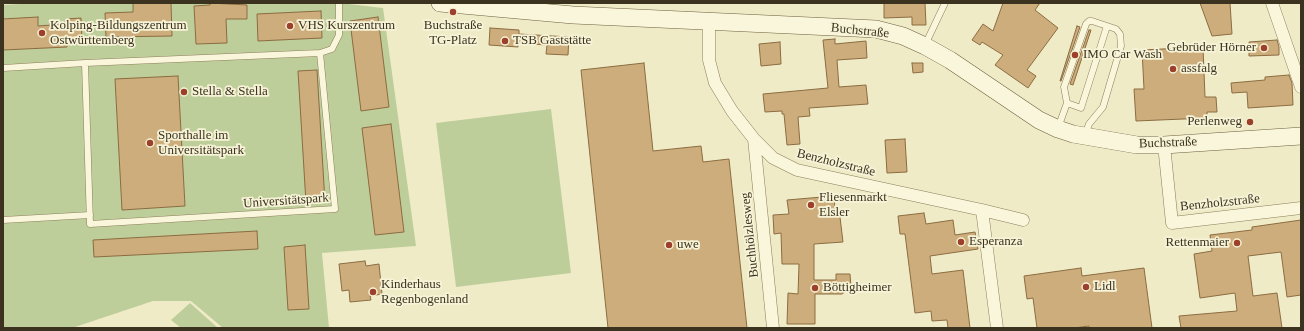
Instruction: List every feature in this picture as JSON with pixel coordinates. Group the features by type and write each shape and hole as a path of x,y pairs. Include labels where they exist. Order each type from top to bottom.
{"street":[{"name":"Buchstraße","path":"440,3 520,7 573,15 876,29 904,36 923,49 950,60 1039,120 1058,129 1085,137 1137,145 1164,145 1301,136"},
{"path":"1272,3 1301,87"},
{"name":"Benzholzstraße","path":"709,22 710,60 715,83 732,111 754,139 773,158 797,170 1023,220"},
{"name":"Buchhölzlesweg","path":"754,139 773,328"},
{"name":"Benzholzstraße","path":"1164,145 1172,222 1301,208"},
{"path":"982,210 997,328"}],"lane":[{"path":"3,68 85,63 320,54 332,49 339,35 339,3"},
{"path":"923,49 945,3"},
{"path":"1058,129 1067,103 1064,87 1086,24 1089,21 1092,21 1116,29 1120,34 1121,46 1103,107 1089,124 1085,137"},
{"path":"1067,103 1081,108 1107,26"},
{"name":"Universitätspark","path":"90,215 90,224 335,210 320,54"},
{"path":"3,220 90,215 85,63"}],"green space":[{"path":"36,3 340,3 383,8 416,246 322,253 329,328 223,328 191,301 153,301 72,328 3,328 3,5"},
{"path":"551,109 571,273 456,287 436,123"},
{"path":"190,303 218,328 181,328 171,320"}],"building":[{"path":"133,3 171,3 172,36 106,37 105,13 133,12"},
{"path":"210,3 247,5 247,19 226,19 227,43 196,44 194,6 210,5"},
{"path":"884,3 925,3 926,25 912,25 912,17 884,18"},
{"path":"1003,3 1040,3 1035,10 1058,28 1027,70 1036,76 1028,88 995,65 1003,55 982,42 980,45 972,40 983,24 993,31"},
{"path":"1200,3 1230,3 1232,34 1212,36"},
{"name":"VHS Kurszentrum","path":"321,11 322,38 258,41 257,14"},
{"name":"Kolping-Bildungszentrum Ostwürttemberg","path":"38,17 38,26 65,24 65,19 81,18 82,41 66,42 67,47 3,50 3,19"},
{"path":"378,17 389,107 361,111 350,21"},
{"path":"1077,26 1080,27 1060,81"},
{"path":"490,28 519,30 519,34 569,37 568,55 546,54 547,45 518,43 518,47 489,45"},
{"path":"1089,30 1091,30 1073,85 1070,84"},
{"path":"835,39 835,44 866,41 867,58 837,60 839,87 866,85 868,104 809,108 810,116 798,117 800,144 787,145 784,114 782,114 782,111 765,112 763,94 828,88 823,40"},
{"name":"Gebrüder Hörner","path":"1277,40 1279,55 1249,56 1249,42"},
{"path":"780,42 781,64 761,66 759,44"},
{"name":"assfalg","path":"1203,47 1205,97 1216,97 1217,112 1207,112 1207,118 1136,121 1134,89 1144,89 1142,50"},
{"name":"uwe","path":"644,63 653,151 701,146 703,162 729,159 747,328 608,328 581,70"},
{"path":"912,63 923,63 923,72 913,73"},
{"path":"317,70 325,202 306,203 298,71"},
{"path":"1289,75 1292,83 1293,105 1248,108 1247,92 1232,93 1231,83 1265,80 1265,77"},
{"name":"Sporthalle im Universitätspark","path":"178,76 185,206 122,210 115,79"},
{"path":"391,124 404,232 375,235 362,128"},
{"path":"905,139 907,172 887,173 885,140"},
{"path":"834,196 835,209 839,209 843,242 814,244 814,280 836,280 836,274 850,274 851,287 842,294 815,294 815,324 787,324 788,293 798,294 799,264 782,264 781,233 774,234 773,215 789,214 787,200"},
{"path":"924,213 926,224 953,220 955,235 975,232 978,249 930,256 932,274 963,270 970,328 948,328 947,320 932,321 931,311 915,313 905,234 900,234 898,216"},
{"path":"1301,220 1301,295 1287,297 1281,252 1248,256 1253,296 1277,293 1282,328 1181,328 1179,316 1237,311 1235,293 1200,298 1194,254 1212,251 1210,235 1252,230 1252,227"},
{"path":"257,231 258,249 94,257 93,240"},
{"path":"305,245 309,309 288,310 284,247"},
{"name":"Kinderhaus Regenbogenland","path":"365,261 366,266 379,264 382,294 370,296 371,300 350,302 349,290 342,291 339,264"},
{"name":"Lidl","path":"1081,268 1082,276 1144,268 1152,328 1089,328 1089,326 1074,328 1037,328 1033,298 1027,299 1024,276"}],"place":[{"name":"Buchstraße TG-Platz","path":"453,12"},
{"name":"VHS Kurszentrum","path":"290,26"},
{"name":"Kolping-Bildungszentrum Ostwürttemberg","path":"42,33"},
{"name":"TSB Gaststätte","path":"505,41"},
{"name":"Gebrüder Hörner","path":"1264,48"},
{"name":"IMO Car Wash","path":"1075,55"},
{"name":"assfalg","path":"1173,69"},
{"name":"Stella & Stella","path":"184,92"},
{"name":"Perlenweg","path":"1250,122"},
{"name":"Sporthalle im Universitätspark","path":"150,143"},
{"name":"Fliesenmarkt Elsler","path":"811,205"},
{"name":"Esperanza","path":"961,242"},
{"name":"Rettenmaier","path":"1237,243"},
{"name":"uwe","path":"669,245"},
{"name":"Lidl","path":"1086,287"},
{"name":"Böttigheimer","path":"815,288"},
{"name":"Kinderhaus Regenbogenland","path":"373,292"}]}
